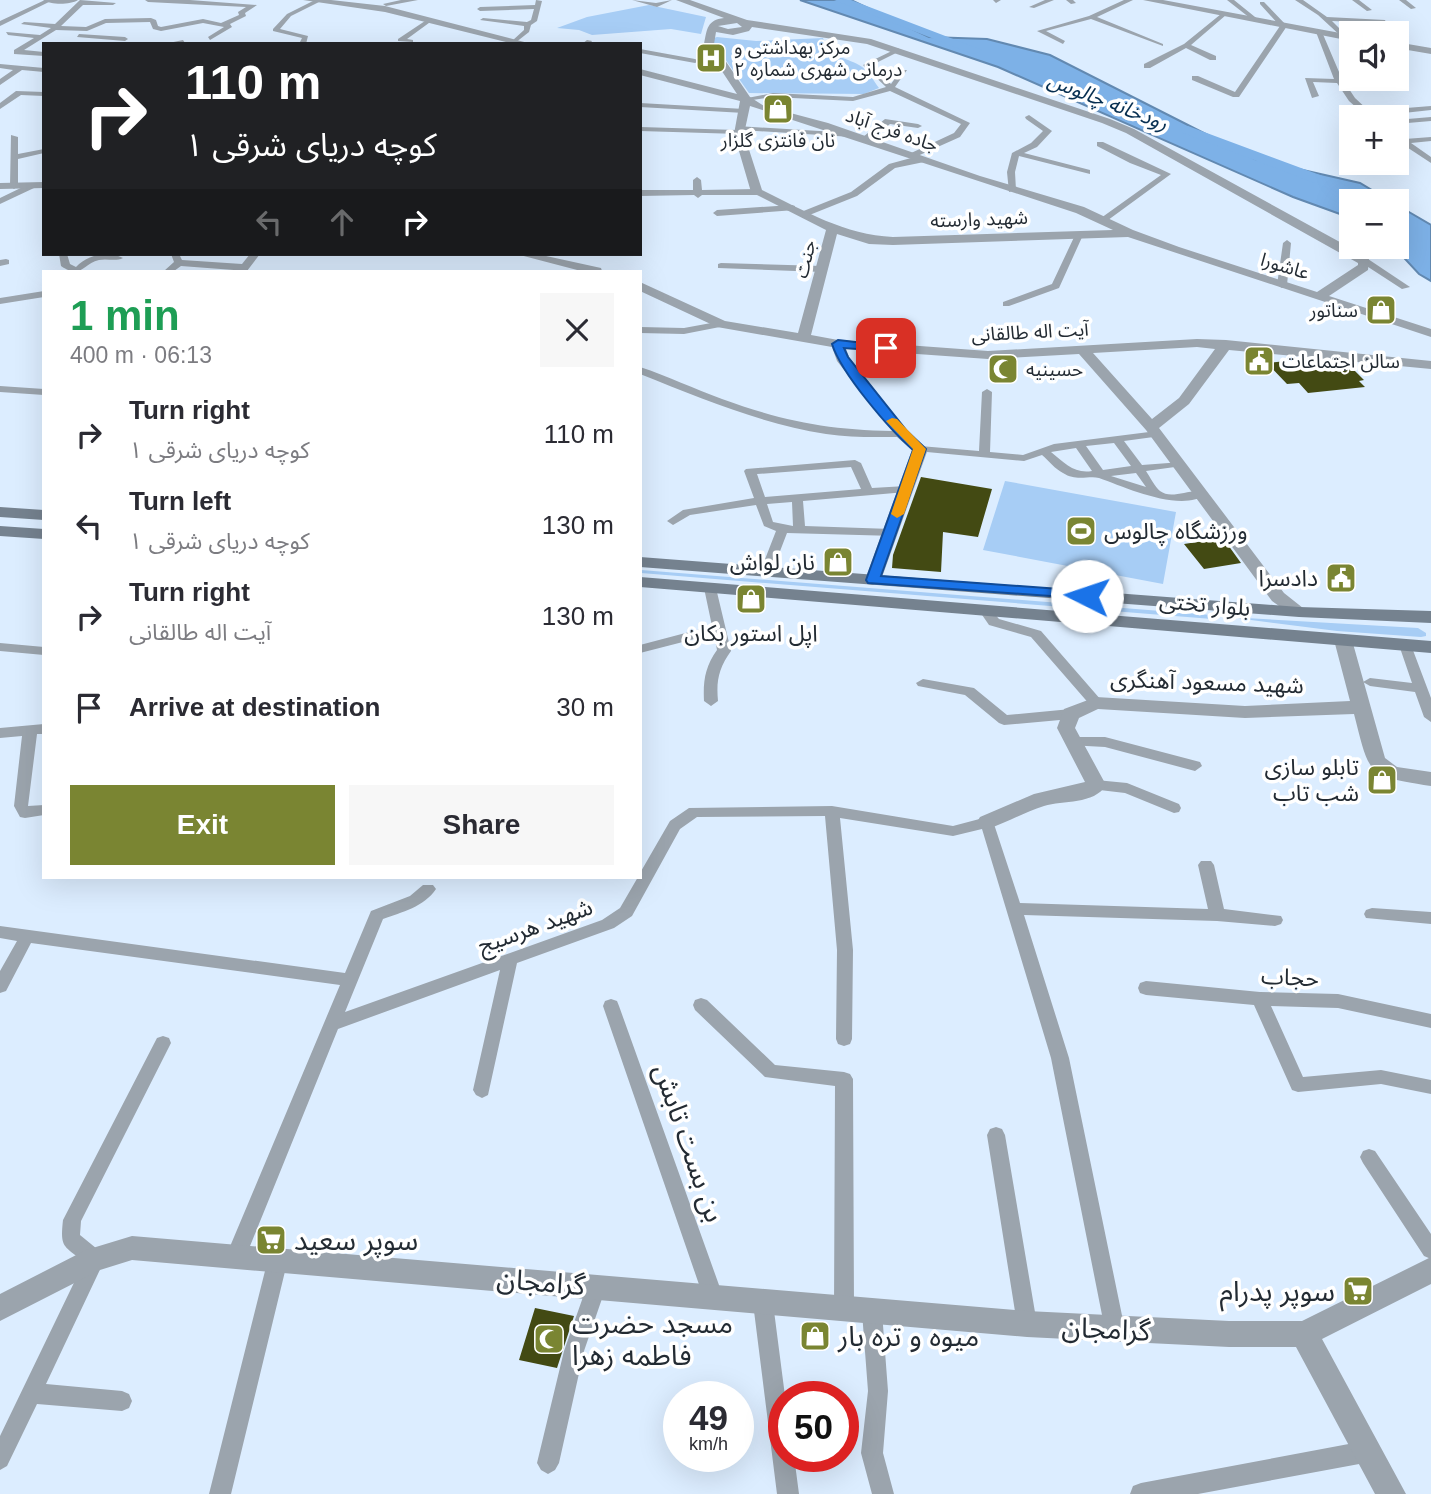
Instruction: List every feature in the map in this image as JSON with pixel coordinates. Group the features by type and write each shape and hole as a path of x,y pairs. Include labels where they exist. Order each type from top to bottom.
{"main road":[{"path":"0,512 42,515"},
{"path":"0,531 42,534"},
{"name":"بلوار تختی","path":"642,562 873,580 1272,603"},
{"name":"بلوار تختی","path":"642,582 1430,646"},
{"path":"1299,612 1423,617 1431,626"}],"street":[{"path":"9,0 18,2"},
{"path":"0,24 49,0 113,3"},
{"path":"148,0 254,5 240,13 244,15 222,25"},
{"path":"303,42 306,37 275,30 289,15 313,1 388,4 415,0"},
{"path":"635,0 657,5 669,0"},
{"path":"681,0 743,22 746,29 738,32"},
{"path":"1032,7 1051,0"},
{"path":"1063,42 1040,32 1091,17 1130,0"},
{"path":"1148,0 1339,35"},
{"path":"1230,0 1257,21"},
{"path":"1298,0 1339,30"},
{"path":"1355,0 1369,10"},
{"path":"1402,0 1413,8"},
{"path":"42,54 17,52 56,27 79,1"},
{"path":"1262,3 1284,26"},
{"path":"388,4 430,20 519,42"},
{"path":"480,9 539,4 534,21 528,24 483,20"},
{"path":"192,9 201,13 203,21"},
{"path":"642,193 757,192 745,159 739,130 745,105 709,44 711,28 708,10"},
{"path":"1147,66 1186,45 1223,15"},
{"path":"1091,17 1161,46"},
{"path":"34,19 64,19"},
{"path":"1325,19 1383,21"},
{"path":"125,39 78,36 105,21 151,20 154,21 155,28 161,29 203,21 230,26 209,38"},
{"path":"400,40 430,20"},
{"path":"711,28 726,20 868,41 1130,131 1365,261 1405,287"},
{"path":"24,24 87,29"},
{"path":"515,41 527,32 528,24"},
{"path":"1195,78 1236,95 1284,26"},
{"path":"711,28 727,32 797,31"},
{"path":"161,29 164,42"},
{"path":"1319,32 1337,81 1355,105"},
{"path":"8,33 43,37"},
{"path":"386,39 411,41"},
{"path":"1186,45 1213,58"},
{"path":"1409,47 1430,49"},
{"path":"804,214 860,191 889,166 917,158 957,135 966,123 891,88 867,65 898,50"},
{"path":"642,51 695,61"},
{"path":"642,61 654,53"},
{"path":"0,66 42,69"},
{"path":"0,83 20,68"},
{"path":"642,105 745,105 773,95 853,99 891,88 904,72"},
{"name":"جاده فرج آباد","path":"642,73 866,139 1012,190 1080,210 1129,233"},
{"path":"1315,96 1308,80 1337,81"},
{"path":"0,107 19,93 42,94"},
{"path":"1409,111 1431,108"},
{"path":"1016,153 1034,145 1048,131 1029,117"},
{"path":"1409,121 1431,120"},
{"path":"866,139 888,121 918,126"},
{"path":"642,129 852,135"},
{"path":"14,137 14,186"},
{"path":"1409,139 1431,139"},
{"path":"1100,144 1167,174 1104,220"},
{"path":"1409,145 1430,160"},
{"path":"14,157 42,151"},
{"path":"1016,153 1087,172"},
{"path":"1012,190 1011,172 1016,153"},
{"path":"697,180 698,194"},
{"path":"0,186 38,185"},
{"path":"0,201 38,185"},
{"name":"جنت","path":"757,192 832,229 804,338"},
{"path":"716,213 792,208"},
{"name":"شهید وارسته","path":"832,229 869,240 893,241 1129,233"},
{"name":"عاشورا","path":"1129,233 1431,333"},
{"path":"1006,304 1056,286 1079,235"},
{"path":"1282,285 1287,243"},
{"path":"64,256 66,265 76,270"},
{"path":"79,270 86,261 107,256 118,258"},
{"path":"531,256 592,270"},
{"path":"177,259 243,269"},
{"path":"1319,296 1364,267 1365,261"},
{"path":"721,266 822,269"},
{"name":"آیت اله طالقانی","path":"642,287 722,324 838,344 988,355 1196,342 1297,354 1431,365"},
{"path":"0,301 17,300 29,294 42,294"},
{"path":"642,330 684,331 722,324"},
{"path":"838,344 842,358 902,434 920,449 1024,458 1044,451 1154,430 1184,401 1226,344"},
{"path":"1082,349 1154,430 1202,494 1272,603 1299,612"},
{"path":"642,371 722,404 804,425 852,435 902,434"},
{"path":"0,389 42,392"},
{"path":"984,454 987,392"},
{"path":"1117,439 1158,496"},
{"path":"1079,444 1100,474 1108,479 1169,498 1202,494"},
{"path":"873,580 920,449"},
{"path":"1044,451 1067,471 1082,476 1178,464"},
{"path":"869,492 855,463 750,471 768,524 783,529 891,533"},
{"path":"673,521 687,512 759,501 905,489"},
{"path":"797,497 799,529"},
{"path":"766,572 783,529"},
{"path":"710,588 724,650 713,663 709,674 711,701"},
{"path":"984,610 994,622 1036,634 1096,703"},
{"path":"642,648 718,629"},
{"path":"1343,640 1376,761 1392,774 1431,779"},
{"path":"1405,645 1431,717"},
{"path":"0,647 42,651"},
{"path":"1370,682 1420,688"},
{"path":"923,683 969,691 1004,720 1071,714 1066,729 1096,785"},
{"name":"شهید مسعود آهنگری","path":"1071,714 1096,703 1245,712 1361,707"},
{"path":"0,733 37,730 21,806 25,813 42,810"},
{"path":"1073,742 1105,742 1195,766"},
{"path":"844,1039 845,950 832,811 953,831 987,822 1041,799 1084,792 1096,785 1127,788 1174,808"},
{"name":"شهید هرسیج","path":"332,1024 608,924 626,912 675,825 694,812 832,811"},
{"path":"987,822 1060,1058 1115,1330"},
{"path":"1206,866 1217,915"},
{"path":"236,1256 377,915 415,900 428,889"},
{"path":"1014,909 1217,915 1275,920"},
{"path":"1372,914 1431,918"},
{"path":"0,932 350,980"},
{"path":"0,986 27,936"},
{"path":"482,1090 510,960"},
{"name":"حجاب","path":"1146,988 1260,999 1338,1002 1431,1021"},
{"path":"1260,999 1298,1085 1381,1077 1431,1087"},
{"path":"701,1004 771,1072 844,1079 844,1309"},
{"name":"بن بست تابش","path":"611,1006 714,1299"},
{"path":"0,1458 94,1259 71,1239 72,1220 163,1043"},
{"path":"996,1135 1027,1324"},
{"path":"1369,1157 1431,1250"},
{"name":"گرامجان","path":"0,1308 94,1259 132,1248 1027,1324 1115,1330 1304,1334"},
{"path":"220,1494 278,1259"},
{"path":"1391,1494 1304,1334 1431,1270"},
{"path":"548,1463 574,1351 596,1287"},
{"path":"763,1303 788,1494"},
{"path":"872,1312 878,1391 872,1453 883,1494"},
{"path":"32,1393 122,1401"},
{"path":"1141,1494 1370,1451"}],"shaded area":[{"path":"649,5 706,17 701,34 671,29 592,35 579,30 557,28 587,17"},
{"path":"717,37 756,41 823,38 833,53 859,65 879,88 864,94 749,93 711,39"},
{"name":"ورزشگاه چالوس","path":"1005,481 1176,512 1163,584 983,550"},
{"path":"642,570 1211,615 1212,619 642,573"},
{"path":"1228,617 1418,628 1426,633 1426,636 1337,631"}],"water":[{"path":"800,0 851,0 929,37 987,39 1050,55 1255,159 1360,183 1370,189 1339,189 1339,214 1293,197 998,67"},
{"path":"1409,212 1431,225 1431,281 1419,274 1405,259 1409,259"}],"building":[{"path":"1286,361 1290,366 1319,363 1327,366 1339,365 1343,370 1353,369 1364,380 1359,381 1365,387 1308,393 1299,383 1287,384 1267,363"},
{"path":"921,477 992,489 978,537 943,532 941,572 892,568 893,555"},
{"path":"1223,538 1241,563 1204,569 1184,544"},
{"name":"مسجد حضرت فاطمه زهرا","path":"535,1308 574,1316 557,1368 519,1360"}],"waterway":[{"name":"رودخانه چالوس","path":"840,0 975,50"},
{"name":"رودخانه چالوس","path":"1188,130 1344,189"}],"slow traffic":[{"path":"892,421 902,434 920,449 897,514"}],"place":[{"name":"مرکز بهداشتی و درمانی شهری شماره ۲","path":"711,58"},
{"name":"نان فانتزی گلزار","path":"778,109"},
{"name":"سناتور","path":"1381,310"},
{"name":"سالن اجتماعات","path":"1259,361"},
{"name":"حسینیه","path":"1003,369"},
{"name":"ورزشگاه چالوس","path":"1081,531"},
{"name":"نان لواش","path":"838,562"},
{"name":"دادسرا","path":"1341,578"},
{"name":"اپل استور بکان","path":"751,599"},
{"name":"تابلو سازی شب تاب","path":"1382,780"},
{"name":"سوپر سعید","path":"271,1240"},
{"name":"سوپر پدرام","path":"1358,1291"},
{"name":"میوه و تره بار","path":"815,1336"},
{"name":"مسجد حضرت فاطمه زهرا","path":"549,1339"}],"route":[{"path":"886,348 838,344 842,358 902,434 920,449 873,580 1087,596"}]}
